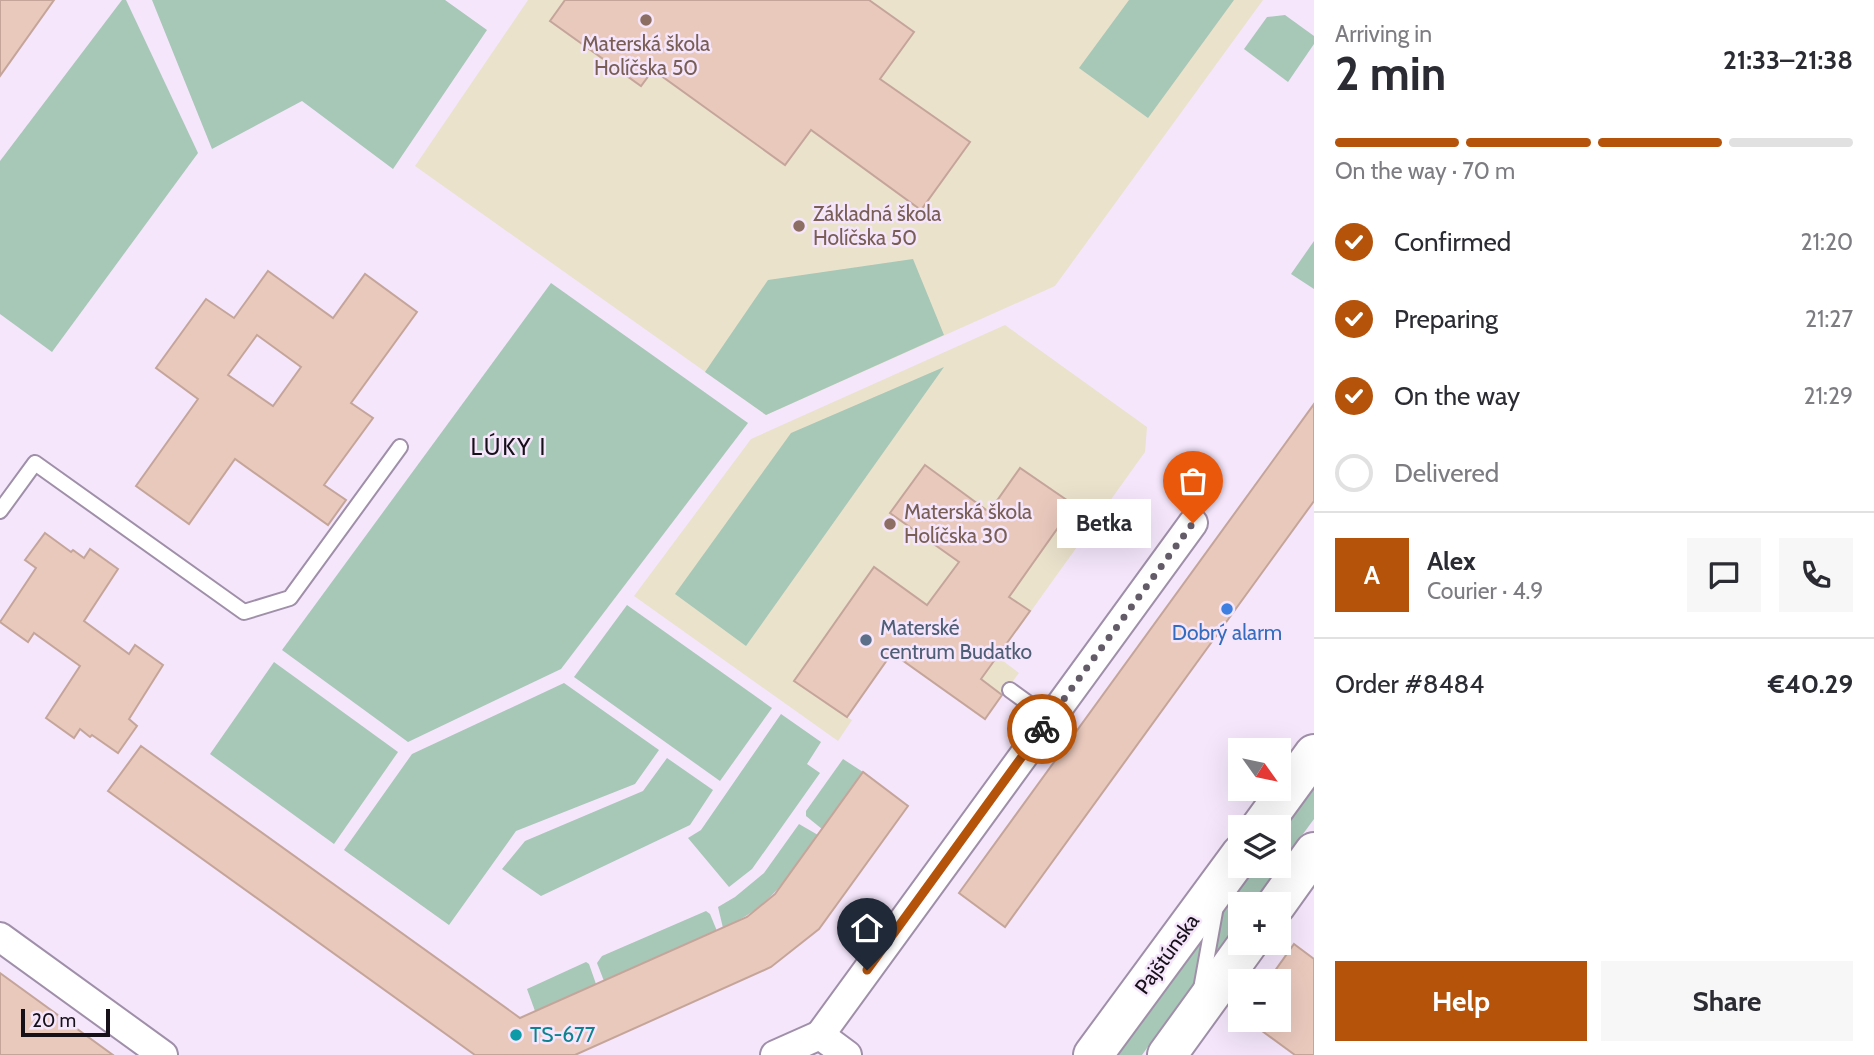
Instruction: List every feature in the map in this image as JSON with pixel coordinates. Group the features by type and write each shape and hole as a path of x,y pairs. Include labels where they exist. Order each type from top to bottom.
{"main road":[{"path":"1269,815 1314,754"},
{"path":"1285,892 1314,852"},
{"name":"Pajštúnska","path":"1093,1055 1228,871"},
{"path":"1167,1055 1239,955"}],"street":[{"path":"775,1055 820,1035 1193,523"},
{"path":"0,937 163,1055"},
{"path":"820,1035 847,1055"}],"lane":[{"path":"0,511 35,463 244,612 290,598 400,447"},
{"path":"1010,690 1050,719"},
{"path":"1196,1014 1228,878"}],"shaded area":[{"name":"Základná škola Holíčska 50","path":"528,0 1263,0 1055,286 766,415 415,166"},
{"name":"Materská škola Holíčska 30","path":"1005,325 1147,427 1145,452 998,657 1019,673 985,719 892,653 847,717 852,720 838,741 634,596 751,439"}],"green space":[{"path":"122,0 126,0 198,153 52,352 0,314 0,161"},
{"path":"152,0 445,0 487,30 393,169 302,101 212,149"},
{"path":"1129,0 1234,0 1148,118 1079,68"},
{"path":"1285,15 1314,36 1314,44 1288,82 1244,49 1267,17"},
{"path":"1314,241 1314,289 1291,274"},
{"path":"913,259 944,335 766,415 705,372 768,280"},
{"path":"551,283 748,423 561,669 408,742 282,650"},
{"path":"944,367 746,646 675,594 791,433"},
{"path":"627,605 772,708 720,781 574,677"},
{"path":"274,662 398,752 334,844 210,754"},
{"path":"564,683 659,750 635,784 516,831 449,925 344,850 412,754"},
{"path":"781,714 821,742 807,764 820,773 752,869 729,887 688,838 701,830"},
{"path":"667,758 713,790 690,825 541,896 502,869 525,841 643,791"},
{"path":"843,759 863,772 822,829 806,816 806,811"},
{"path":"1314,782 1314,819 1291,850 1290,815"},
{"path":"799,824 818,835 797,864 767,900 723,928 718,907 764,873"},
{"path":"1244,878 1271,878 1261,892 1234,892"},
{"path":"1228,900 1228,937 1142,1055 1116,1055"},
{"path":"706,911 717,931 604,981 597,963 602,956"},
{"path":"586,962 596,984 535,1011 527,989"}],"building":[{"path":"0,0 54,0 0,76"},
{"path":"565,0 869,0 914,32 880,79 970,142 921,210 811,130 785,165 653,70 641,86 550,21"},
{"path":"268,271 333,318 365,274 417,312 351,403 373,418 324,485 346,500 328,525 235,459 189,524 136,486 198,399 156,368 206,299 234,318","holes":["257,335 301,367 273,406 228,375"]},
{"path":"1314,404 1314,501 1005,927 959,893"},
{"path":"925,465 989,512 1020,468 1074,505 1009,597 1030,611 981,679 1002,695 985,719 892,653 847,717 794,681 874,567 927,605 959,562 890,513"},
{"path":"45,533 84,558 90,549 118,569 84,621 129,654 135,645 163,665 129,719 137,726 118,753 80,729 74,738 46,718 80,666 34,633 28,642 0,622 36,568 25,560"},
{"path":"141,746 520,1018 747,917 775,894 863,772 908,806 819,929 771,967 575,1055 475,1055 108,791"},
{"path":"1294,944 1314,959 1314,1055 1295,1055 1263,1032 1291,1032 1291,969 1276,969 1286,955 1291,955"},
{"path":"0,973 113,1055 0,1055"}],"way so far":[{"path":"1042,729 1193,523"}],"place":[{"name":"Materská škola Holíčska 50","path":"646,20"},
{"name":"Základná škola Holíčska 50","path":"799,226"},
{"name":"Betka","path":"1193,523"},
{"name":"Materská škola Holíčska 30","path":"890,524"},
{"name":"Dobrý alarm","path":"1227,609"},
{"name":"Materské centrum Budatko","path":"866,640"},
{"name":"TS-677","path":"516,1035"}],"district":[{"name":"LÚKY I","path":"509,447"}],"route":[{"path":"867,970 1042,729"}]}
